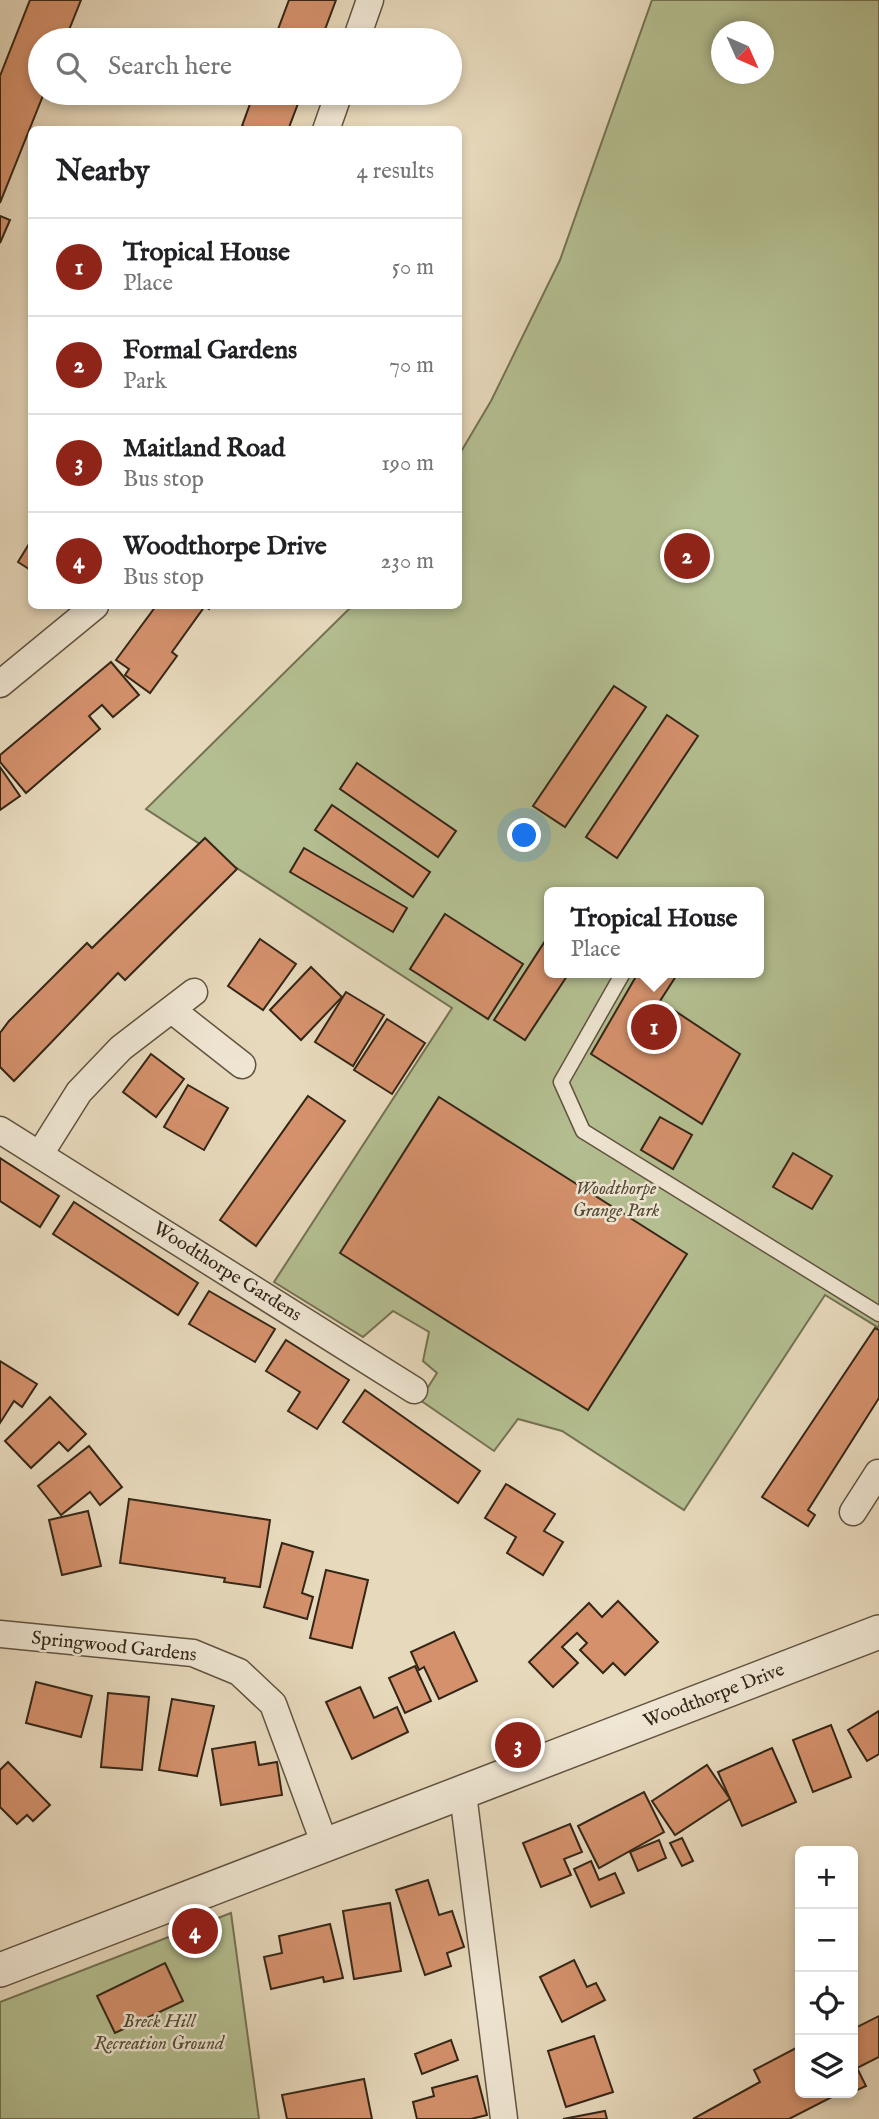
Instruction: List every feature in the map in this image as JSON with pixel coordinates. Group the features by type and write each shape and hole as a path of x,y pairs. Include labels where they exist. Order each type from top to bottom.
{"street":[{"path":"360,28 370,0"},
{"path":"327,126 335,105"},
{"path":"0,684 91,609"},
{"path":"40,1154 79,1091 121,1048 194,992"},
{"path":"172,1010 242,1065"},
{"name":"Woodthorpe Gardens","path":"0,1129 414,1390"},
{"name":"Woodthorpe Drive","path":"0,1969 463,1794 879,1632"},
{"name":"Springwood Gardens","path":"0,1634 193,1653 239,1672 273,1704 325,1844"},
{"path":"463,1794 504,2119"}],"lane":[{"path":"620,978 561,1082 583,1131 879,1314"}],"green space":[{"name":"Woodthorpe Grange Park","path":"652,0 879,0 879,1328 825,1295 684,1510 562,1431 518,1419 494,1451 420,1400 437,1373 423,1361 429,1332 393,1311 363,1337 274,1282 452,1008 146,809 349,609 462,609 462,450 491,401 560,260"},
{"name":"Breck Hill Recreation Ground","path":"231,1913 259,2119 0,2119 0,2002"}],"building":[{"path":"30,0 81,0 70,28 28,28 28,105 39,105 31,126 28,126 28,133 0,203 0,76"},
{"path":"289,0 336,0 326,28 278,28"},
{"path":"250,105 297,105 290,126 242,126"},
{"path":"0,216 10,220 0,243"},
{"path":"28,546 28,568 18,562"},
{"path":"154,609 203,609 172,652 177,656 150,693 125,675 129,669 116,660"},
{"path":"111,662 139,695 113,717 102,705 89,716 100,729 26,793 0,762 0,755"},
{"path":"614,686 646,707 565,827 533,806"},
{"path":"667,715 698,736 617,858 586,837"},
{"path":"357,763 456,831 438,857 340,789"},
{"path":"0,767 20,796 0,810"},
{"path":"332,805 430,872 413,897 315,830"},
{"path":"205,838 237,869 125,980 118,973 14,1081 0,1067 0,1033 9,1021 87,943 92,948"},
{"path":"304,848 407,908 393,932 290,872"},
{"path":"445,914 523,964 488,1019 410,969"},
{"path":"260,939 296,964 263,1010 228,986"},
{"path":"544,943 544,978 566,978 525,1040 494,1020"},
{"path":"311,967 342,997 301,1040 270,1010"},
{"path":"635,978 675,978 660,1001 740,1054 702,1124 591,1054"},
{"path":"346,992 384,1015 353,1066 315,1042"},
{"path":"387,1019 425,1043 392,1094 354,1070"},
{"path":"151,1054 184,1079 156,1117 123,1092"},
{"path":"188,1085 228,1108 204,1150 164,1127"},
{"path":"308,1096 345,1121 256,1246 220,1220"},
{"path":"439,1097 687,1254 588,1410 340,1253"},
{"path":"660,1117 692,1135 673,1169 641,1150"},
{"path":"793,1153 832,1176 812,1209 773,1187"},
{"path":"0,1158 59,1196 40,1227 0,1201"},
{"path":"74,1202 198,1283 178,1315 53,1234"},
{"path":"209,1291 275,1329 255,1362 189,1324"},
{"path":"875,1328 879,1330 879,1398 808,1510 815,1515 808,1526 762,1497"},
{"path":"286,1340 349,1380 317,1429 288,1411 300,1392 266,1371"},
{"path":"0,1361 37,1384 22,1407 14,1401 0,1423"},
{"path":"365,1390 480,1471 458,1503 343,1422"},
{"path":"50,1397 86,1434 68,1451 59,1442 31,1468 5,1441"},
{"path":"89,1446 122,1487 100,1505 90,1492 61,1515 38,1486"},
{"path":"506,1484 555,1514 544,1531 563,1542 543,1575 507,1553 516,1537 485,1518"},
{"path":"129,1499 270,1520 260,1587 224,1582 225,1578 120,1563"},
{"path":"88,1511 101,1566 62,1575 49,1520"},
{"path":"282,1543 313,1552 302,1593 313,1597 307,1619 264,1607"},
{"path":"326,1570 368,1580 352,1648 310,1638"},
{"path":"618,1601 658,1642 625,1675 613,1663 603,1673 580,1650 587,1643 577,1633 562,1647 578,1663 553,1687 529,1662 589,1603 602,1617"},
{"path":"454,1632 477,1681 439,1699 424,1667 419,1670 411,1652"},
{"path":"415,1666 431,1701 405,1713 389,1678"},
{"path":"36,1682 92,1696 81,1737 26,1723"},
{"path":"360,1687 374,1718 397,1707 408,1732 352,1759 326,1702"},
{"path":"108,1693 149,1697 142,1770 101,1767"},
{"path":"172,1699 214,1706 197,1776 159,1770"},
{"path":"879,1711 879,1754 867,1761 848,1730"},
{"path":"831,1725 851,1777 813,1792 793,1740"},
{"path":"255,1742 259,1765 277,1762 282,1795 221,1805 212,1749"},
{"path":"772,1748 796,1802 742,1826 718,1772"},
{"path":"8,1762 50,1805 33,1821 27,1815 17,1824 0,1807 0,1770"},
{"path":"707,1765 730,1799 675,1835 652,1801"},
{"path":"644,1792 664,1832 599,1868 578,1826"},
{"path":"570,1824 582,1852 564,1859 571,1875 541,1887 523,1843"},
{"path":"682,1838 693,1861 682,1866 670,1843"},
{"path":"659,1840 666,1858 638,1871 630,1852"},
{"path":"591,1861 599,1880 615,1873 624,1893 591,1907 574,1869"},
{"path":"428,1880 439,1915 452,1911 464,1947 447,1953 451,1966 425,1975 396,1890"},
{"path":"390,1903 401,1971 354,1979 343,1911"},
{"path":"330,1924 343,1978 324,1982 323,1977 271,1989 264,1957 282,1953 279,1936"},
{"path":"574,1960 587,1987 596,1983 605,2000 562,2022 540,1977"},
{"path":"165,1963 183,2001 115,2033 97,1996"},
{"path":"879,2016 879,2057 858,2068 858,2035 858,2026"},
{"path":"594,2036 613,2092 566,2107 548,2051"},
{"path":"451,2040 458,2060 422,2074 415,2054"},
{"path":"795,2049 795,2098 830,2098 789,2119 693,2119 760,2082 754,2070"},
{"path":"858,2070 866,2086 858,2090"},
{"path":"477,2076 487,2115 471,2119 417,2119 413,2102 434,2096 432,2088"},
{"path":"364,2079 372,2119 287,2119 282,2095"},
{"path":"605,2111 607,2119 563,2119"}],"place":[{"name":"Formal Gardens","path":"687,556"},
{"name":"Tropical House","path":"654,1027"},
{"name":"Maitland Road","path":"518,1745"},
{"name":"Woodthorpe Drive","path":"195,1931"}]}
